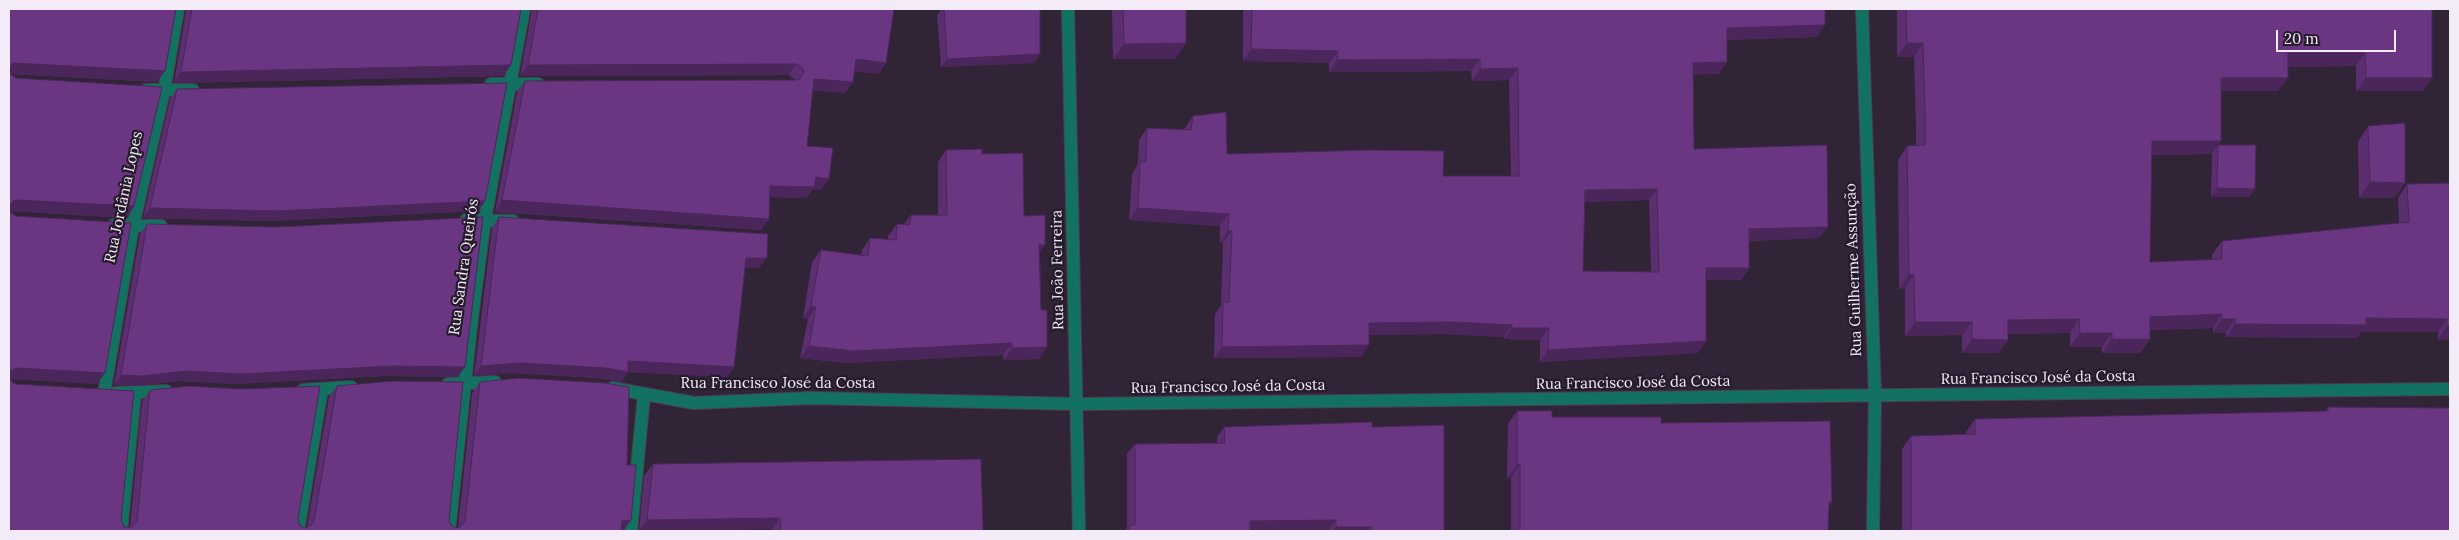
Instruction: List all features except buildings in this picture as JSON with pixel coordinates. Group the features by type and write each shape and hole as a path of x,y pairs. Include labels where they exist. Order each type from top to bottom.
{"street":[{"name":"Rua Jordânia Lopes","path":"135,394 99,393 133,226 164,91 178,9"},
{"name":"Rua Sandra Queirós","path":"449,531 472,318 485,220 524,9"},
{"name":"Rua João Ferreira","path":"1068,9 1078,404 1079,531"},
{"name":"Rua Guilherme Assunção","path":"1862,9 1875,396 1873,531"},
{"path":"482,84 551,84"},
{"path":"134,89 164,91 204,90"},
{"path":"456,221 524,222"},
{"path":"104,224 172,226"},
{"path":"439,384 466,385 511,381"},
{"path":"293,390 367,385"},
{"name":"Rua Francisco José da Costa","path":"598,386 694,403 811,398 1078,404 2450,388"},
{"path":"121,531 135,394 181,389"},
{"path":"298,531 322,389"},
{"path":"631,531 644,395"}]}
